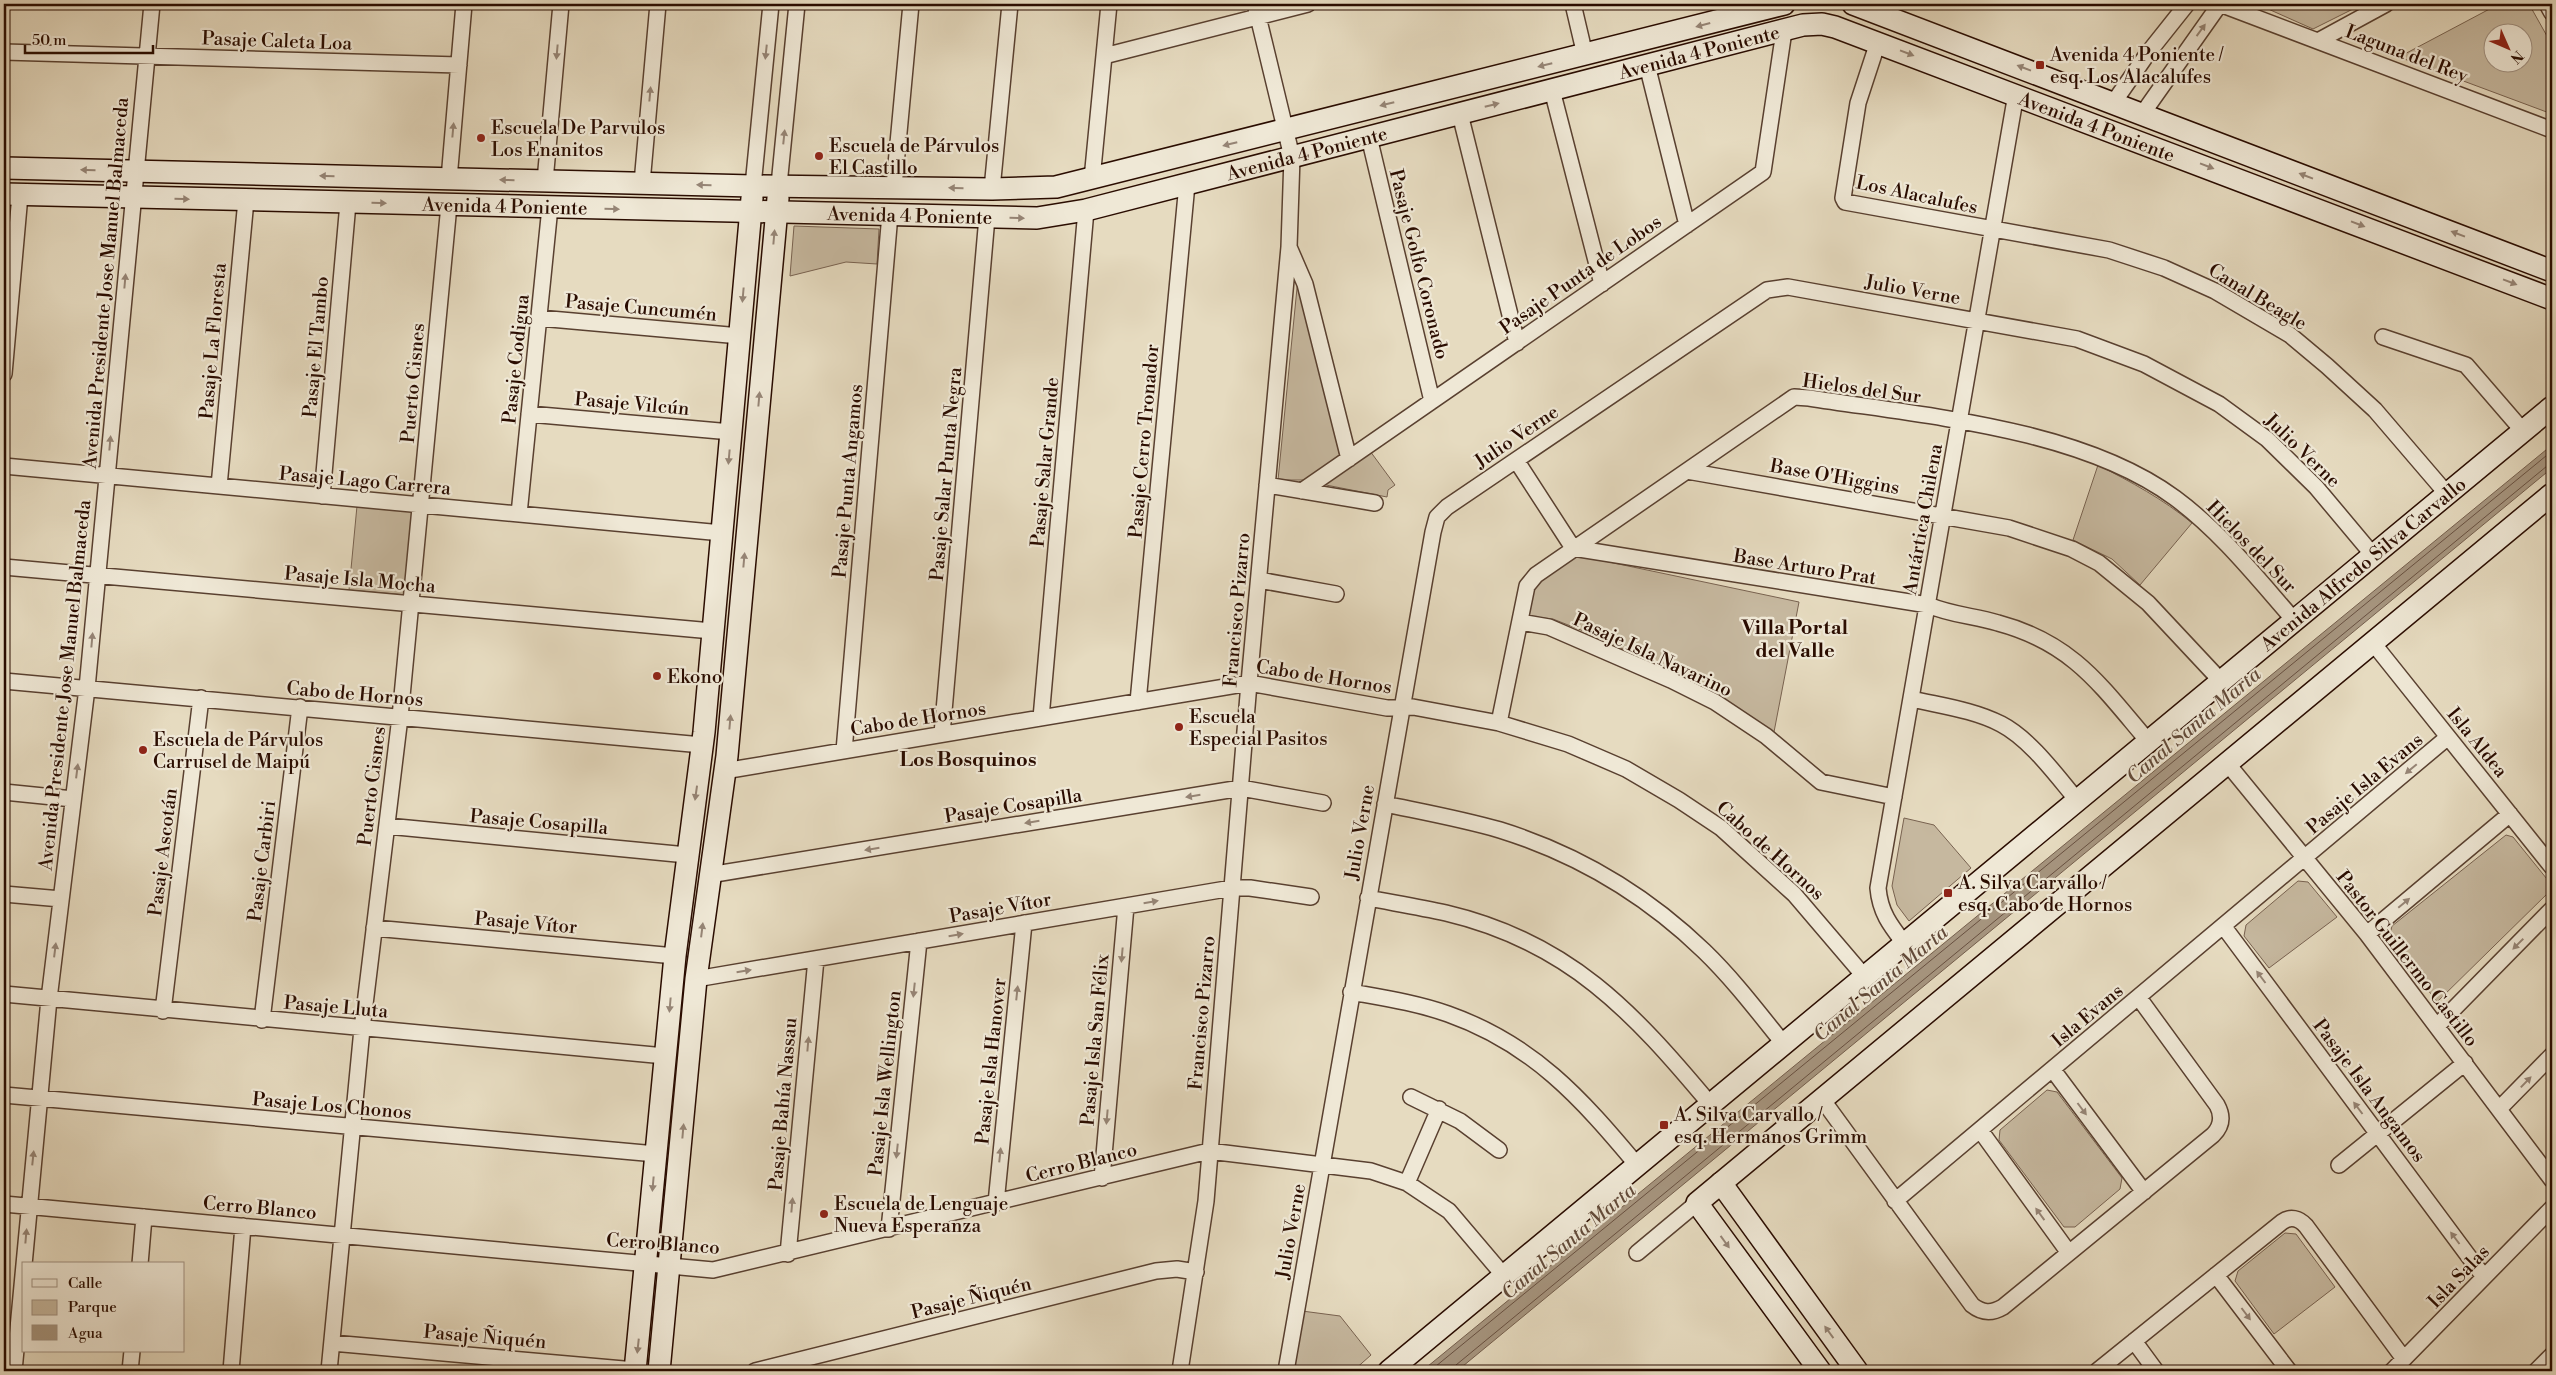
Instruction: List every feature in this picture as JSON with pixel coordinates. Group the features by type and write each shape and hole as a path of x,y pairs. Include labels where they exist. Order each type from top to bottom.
{"street":[{"name":"Avenida Presidente Jose Manuel Balmaceda","path":"23,1262 49,998 87,688 152,4"},
{"path":"449,179 464,4"},
{"path":"545,181 561,4"},
{"path":"642,183 658,4"},
{"path":"635,1370 675,956 702,745 771,4"},
{"path":"659,1371 696,979 724,771 797,4"},
{"path":"894,186 911,4"},
{"path":"992,189 1010,4"},
{"path":"1092,179 1109,4"},
{"path":"1104,56 1257,10 1308,4"},
{"path":"1573,4 1585,55"},
{"name":"Avenida 4 Poniente","path":"4,168 753,186 894,186 992,189 1056,187 1784,4"},
{"name":"Avenida 4 Poniente","path":"1853,4 2143,113 2552,271"},
{"path":"2114,102 2148,53 2187,4"},
{"path":"2143,113 2220,4"},
{"name":"Laguna del Rey","path":"2220,4 2552,130"},
{"path":"2318,41 2386,4"},
{"path":"2547,4 2552,13"},
{"name":"Francisco Pizarro","path":"1180,1371 1206,1201 1249,683 1288,247 1292,157 1257,10"},
{"name":"Avenida 4 Poniente","path":"12,194 1037,218 1086,210 1784,30 1822,24 1878,42 2552,299"},
{"name":"Pasaje Punta de Lobos","path":"1302,491 1763,172 1784,30"},
{"name":"Los Alacalufes","path":"1878,42 1858,103 1844,201 1993,230"},
{"name":"Pasaje Caleta Loa","path":"4,52 459,65"},
{"path":"1647,65 1687,225"},
{"path":"1552,90 1602,284"},
{"name":"Antártica Chilena","path":"1904,944 1886,920 1880,906 1878,888 2016,94"},
{"path":"1460,114 1517,343"},
{"name":"Pasaje Golfo Coronado","path":"1368,137 1432,401"},
{"name":"Pasaje Cerro Tronador","path":"1138,702 1187,184"},
{"path":"4,374 12,194"},
{"name":"Pasaje La Floresta","path":"218,486 246,200"},
{"name":"Pasaje El Tambo","path":"322,496 348,203"},
{"name":"Puerto Cisnes","path":"329,1371 362,1029 400,717 449,205"},
{"name":"Pasaje Codigua","path":"519,514 550,207"},
{"name":"Pasaje Salar Grande","path":"1040,718 1086,210"},
{"name":"Pasaje Punta Angamos","path":"844,751 890,214"},
{"name":"Pasaje Salar Punta Negra","path":"942,734 987,217"},
{"name":"Canal Beagle","path":"1993,230 2080,243 2137,258 2190,279 2240,304 2290,335 2351,387 2398,434 2447,494"},
{"path":"1288,247 1306,284 1349,459"},
{"name":"Julio Verne","path":"1286,1371 1351,992 1437,518 1447,506 1773,287 1788,287 2078,339 2101,346 2144,364 2199,392 2245,422 2282,452 2316,487 2373,555"},
{"name":"Pasaje Cuncumén","path":"539,318 740,336"},
{"path":"2383,336 2466,365 2523,431"},
{"name":"Hielos del Sur","path":"1499,723 1527,586 1536,575 1794,397 2020,432 2110,463 2147,480 2176,498 2223,540 2294,620"},
{"name":"Avenida Alfredo Silva Carvallo","path":"1389,1371 1505,1277 1783,1043 2552,407"},
{"name":"Pasaje Vilcún","path":"529,414 731,432"},
{"path":"1516,460 1573,548"},
{"name":"Pasaje Lago Carrera","path":"4,466 722,533"},
{"name":"Base O'Higgins","path":"1687,471 2009,528 2044,538 2072,549 2099,564 2148,603 2221,681"},
{"path":"1267,485 1375,503"},
{"path":"1636,1253 2552,494"},
{"name":"Base Arturo Prat","path":"1573,548 1928,605 1943,612 1998,623 2059,648 2090,674 2148,741"},
{"name":"Pasaje Isla Mocha","path":"4,567 712,631"},
{"path":"1259,580 1336,594"},
{"name":"Pasaje Isla Navarino","path":"1520,622 1549,627 1671,680 1715,702 1766,736 1821,782 1894,797"},
{"name":"Isla Aldea","path":"2373,643 2552,867"},
{"name":"Cabo de Hornos","path":"4,681 702,745"},
{"name":"Cabo de Hornos","path":"724,771 1249,683 1387,708 1413,707 1499,723 1542,735 1593,754 1626,769 1679,800 1714,824 1794,894 1864,976"},
{"name":"Pasaje Ascotán","path":"163,1011 201,698"},
{"path":"1912,699 1984,716 2003,725 2045,762 2077,800"},
{"name":"Pasaje Carbiri","path":"262,1020 300,708"},
{"name":"Pasaje Isla Evans","path":"2305,859 2448,737"},
{"name":"Pastor Guillermo Castillo","path":"2227,764 2367,934 2552,1180"},
{"name":"Pasaje Cosapilla","path":"709,875 1241,788 1323,803"},
{"path":"4,792 74,799"},
{"path":"1385,804 1463,820 1535,842 1588,866 1624,887 1673,922 1705,952 1783,1043"},
{"path":"2367,934 2510,814"},
{"name":"Pasaje Cosapilla","path":"387,826 687,855"},
{"name":"Isla Evans","path":"1895,1201 2305,859"},
{"name":"Pasaje Vítor","path":"696,979 1232,888 1250,888 1311,897"},
{"path":"4,894 61,899"},
{"path":"1368,898 1446,913 1474,921 1501,931 1553,956 1578,971 1620,1004 1656,1040 1710,1104"},
{"name":"Pasaje Isla San Félix","path":"1102,1178 1126,906"},
{"path":"2437,1026 2552,909"},
{"name":"Pasaje Isla Hanover","path":"996,1203 1024,923"},
{"name":"Pasaje Isla Angamos","path":"2224,927 2484,1277"},
{"name":"Pasaje Vítor","path":"374,928 675,956"},
{"name":"Pasaje Isla Wellington","path":"889,1229 919,941"},
{"name":"Pasaje Bahía Nassau","path":"788,1254 816,959"},
{"path":"1351,992 1429,1008 1467,1021 1506,1040 1573,1091 1637,1165"},
{"name":"Pasaje Lluta","path":"4,994 163,1011 665,1056"},
{"path":"1822,1099 1968,1300 1982,1311 1990,1312 2003,1307 2213,1135 2220,1126 2221,1115 2217,1105 2139,998"},
{"path":"2499,1109 2552,1055"},
{"path":"2339,1165 2465,1063"},
{"path":"2053,1070 2144,1192"},
{"name":"Pasaje Los Chonos","path":"4,1095 656,1154"},
{"path":"1411,1097 1439,1109 1480,1134 1499,1150"},
{"path":"1408,1183 1439,1109"},
{"path":"1980,1130 2069,1253"},
{"name":"Cerro Blanco","path":"4,1204 646,1263 670,1268 720,1270 1210,1151 1371,1172 1408,1183 1449,1211 1505,1277"},
{"path":"1721,1183 1857,1371"},
{"path":"1697,1203 1820,1371"},
{"name":"Isla Salas","path":"2392,1371 2552,1208"},
{"path":"140,1262 144,1217"},
{"path":"2097,1371 2282,1222 2290,1219 2299,1220 2306,1226 2404,1359"},
{"path":"230,1371 243,1226"},
{"name":"Pasaje Ñiquén","path":"755,1371 1156,1271 1177,1269 1196,1272"},
{"path":"2216,1275 2289,1371"},
{"name":"Avenida Presidente Jose Manuel Balmaceda","path":"14,1371 22,1278"},
{"path":"4,1312 19,1314"},
{"path":"2134,1341 2156,1371"},
{"name":"Pasaje Ñiquén","path":"332,1343 635,1370"},
{"path":"130,1371 132,1352"},
{"path":"2536,1371 2552,1355"}],"green space":[{"path":"2257,4 2363,4 2313,29"},
{"path":"2499,4 2529,4 2552,45 2552,114 2399,57"},
{"path":"794,226 879,229 877,264 846,262 790,276"},
{"path":"1298,278 1340,456 1305,480 1278,480"},
{"path":"1370,451 1395,485 1388,490 1387,497 1326,485 1325,482"},
{"path":"2098,465 2135,484 2192,523 2140,585 2112,559 2073,540"},
{"path":"357,506 415,511 407,595 349,590"},
{"name":"Villa Portal del Valle","path":"1571,554 1799,602 1774,732 1706,689 1596,636 1553,619 1526,616 1533,587"},
{"path":"1904,818 1934,825 1971,868 1909,921 1897,905 1892,886"},
{"path":"2506,835 2513,837 2551,884 2548,893 2437,1002 2389,938 2392,926"},
{"path":"2298,881 2308,882 2337,917 2269,968 2244,936 2246,925"},
{"path":"2047,1090 2057,1092 2122,1178 2120,1189 2075,1227 2064,1227 1999,1140 2000,1130"},
{"path":"2285,1233 2296,1234 2335,1287 2274,1334 2235,1281 2238,1271"},
{"path":"1302,1311 1340,1316 1371,1355 1353,1371 1294,1371"}],"water":[{"path":"2552,445 2552,468 1457,1371 1422,1371"}],"place":[{"name":"Avenida 4 Poniente / esq. Los Alacalufes","path":"2040,65"},
{"name":"Escuela De Parvulos Los Enanitos","path":"481,138"},
{"name":"Escuela de Párvulos El Castillo","path":"819,156"},
{"name":"Ekono","path":"657,676"},
{"name":"Escuela Especial Pasitos","path":"1179,727"},
{"name":"Escuela de Párvulos Carrusel de Maipú","path":"143,750"},
{"name":"A. Silva Carvallo / esq. Cabo de Hornos","path":"1948,893"},
{"name":"A. Silva Carvallo / esq. Hermanos Grimm","path":"1664,1125"},
{"name":"Escuela de Lenguaje Nueva Esperanza","path":"824,1214"}],"district":[{"name":"Villa Portal del Valle","path":"1795,638"},
{"name":"Los Bosquinos","path":"968,759"}],"water label":[{"name":"Canal Santa Marta","path":"2193,725"},
{"name":"Canal Santa Marta","path":"1880,983"},
{"name":"Canal Santa Marta","path":"1568,1241"}]}
